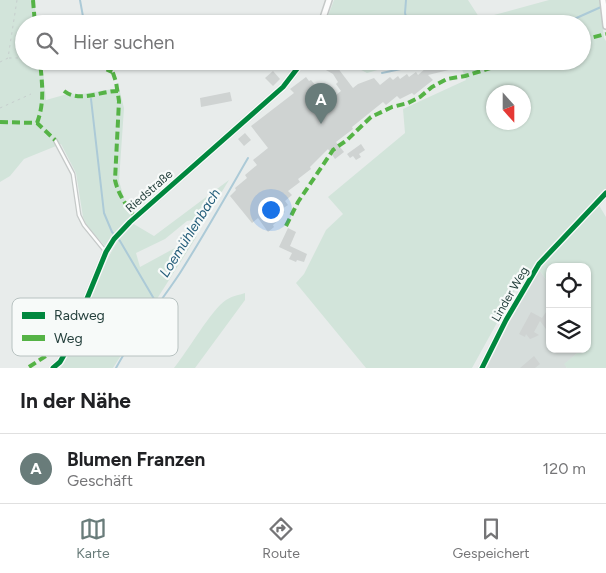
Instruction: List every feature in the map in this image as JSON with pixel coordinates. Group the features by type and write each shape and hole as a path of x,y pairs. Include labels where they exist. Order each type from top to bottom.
{"street":[{"path":"324,15 330,0"},
{"path":"603,0 606,26"},
{"name":"Riedstraße","path":"88,298 106,252 118,234 144,208 284,87 296,70"},
{"name":"Linder Weg","path":"482,368 506,320 539,264 606,192"},
{"name":"Riedstraße","path":"53,368 60,362 63,356"}],"lane":[{"path":"55,140 73,174 79,215 84,225 106,252"}],"path":[{"path":"8,58 17,0"},
{"path":"0,62 8,58 15,58"},
{"path":"0,108 31,94"}],"shaded area":[{"path":"538,268 546,279 546,353 577,353 565,364 567,368 485,368"}],"green space":[{"path":"0,0 34,0 36,15 15,15 15,70 43,70 46,100 71,93 76,95 119,88 124,108 119,181 127,208 132,215 105,246 87,226 83,217 76,173 61,144 24,159 10,176 0,182"},
{"path":"334,0 468,0 478,15 328,15"},
{"path":"549,0 600,0 604,38 606,41 606,192 597,202 606,217 606,368 567,368 564,364 577,353 591,353 591,263 546,263 546,279 537,267 573,226 519,283 472,368 366,368 296,283 304,274 326,230 343,214 328,197 405,133 403,109 466,80 462,70 591,70 591,15 494,15"},
{"path":"361,70 378,70 367,73"},
{"path":"229,180 206,218 187,221 165,239 136,253 140,267 197,236 158,298 91,298 109,256 119,239 132,223 154,236"},
{"path":"245,293 245,300 195,368 174,368 220,305 228,299"},
{"path":"67,356 121,356 113,368 61,368"}],"building":[{"path":"326,70 339,70 353,88 374,78 380,85 390,77 393,80 398,76 400,79 407,74 409,77 416,72 418,75 424,70 449,70 428,75 433,80 414,95 412,93 400,99 397,96 386,105 383,102 352,127 353,129 336,142 344,152 335,159 328,149 310,167 311,169 298,179 300,182 288,191 292,195 285,201 288,205 282,209 285,212 278,217 280,219 268,232 258,218 252,223 230,196 236,190 235,188 247,178 245,175 257,165 253,160 268,148 251,126 294,93 290,89 306,77 316,86 314,87 326,103 341,91 336,84 338,82 333,74"},
{"path":"273,71 280,79 273,86 265,78"},
{"path":"230,92 232,101 201,107 200,98"},
{"path":"245,133 251,140 244,146 238,139"},
{"path":"361,144 365,150 359,154 361,157 356,160 353,156 350,158 347,154"},
{"path":"288,228 296,232 290,246 307,254 304,262 297,260 296,262 289,259 292,253 279,247"},
{"path":"531,312 542,318 546,312 546,329 540,321 534,332 539,335 530,339 526,334 525,337 519,334"},
{"path":"534,356 540,364 535,368 520,368"}],"waterway":[{"path":"80,0 83,15"},
{"name":"Loemühlenbach","path":"406,0 406,15"},
{"path":"583,15 601,7"},
{"name":"Loemühlenbach","path":"382,73 396,70"},
{"path":"91,99 104,213 112,232 120,241 153,298"},
{"name":"Loemühlenbach","path":"162,298 180,273 248,158"},
{"name":"Loemühlenbach","path":"116,368 122,356"}],"marked path":[{"path":"33,0 34,15"},
{"path":"591,38 606,34"},
{"path":"37,123 42,100 41,70"},
{"path":"108,70 112,72"},
{"path":"112,70 119,101 115,180 120,195 135,217"},
{"path":"286,226 298,202 333,150 347,140 371,117 392,107 408,103 447,79 484,70"},
{"path":"64,91 77,96 118,91"},
{"path":"0,122 37,123 55,140"},
{"path":"29,367 46,356"}],"cycle path":[{"path":"87,298 106,252 114,239 130,222 283,87 296,70"},
{"path":"482,368 506,320 539,264 606,193"},
{"path":"53,368 63,356"}],"place":[{"name":"Blumen Franzen","path":"321,124"}]}
